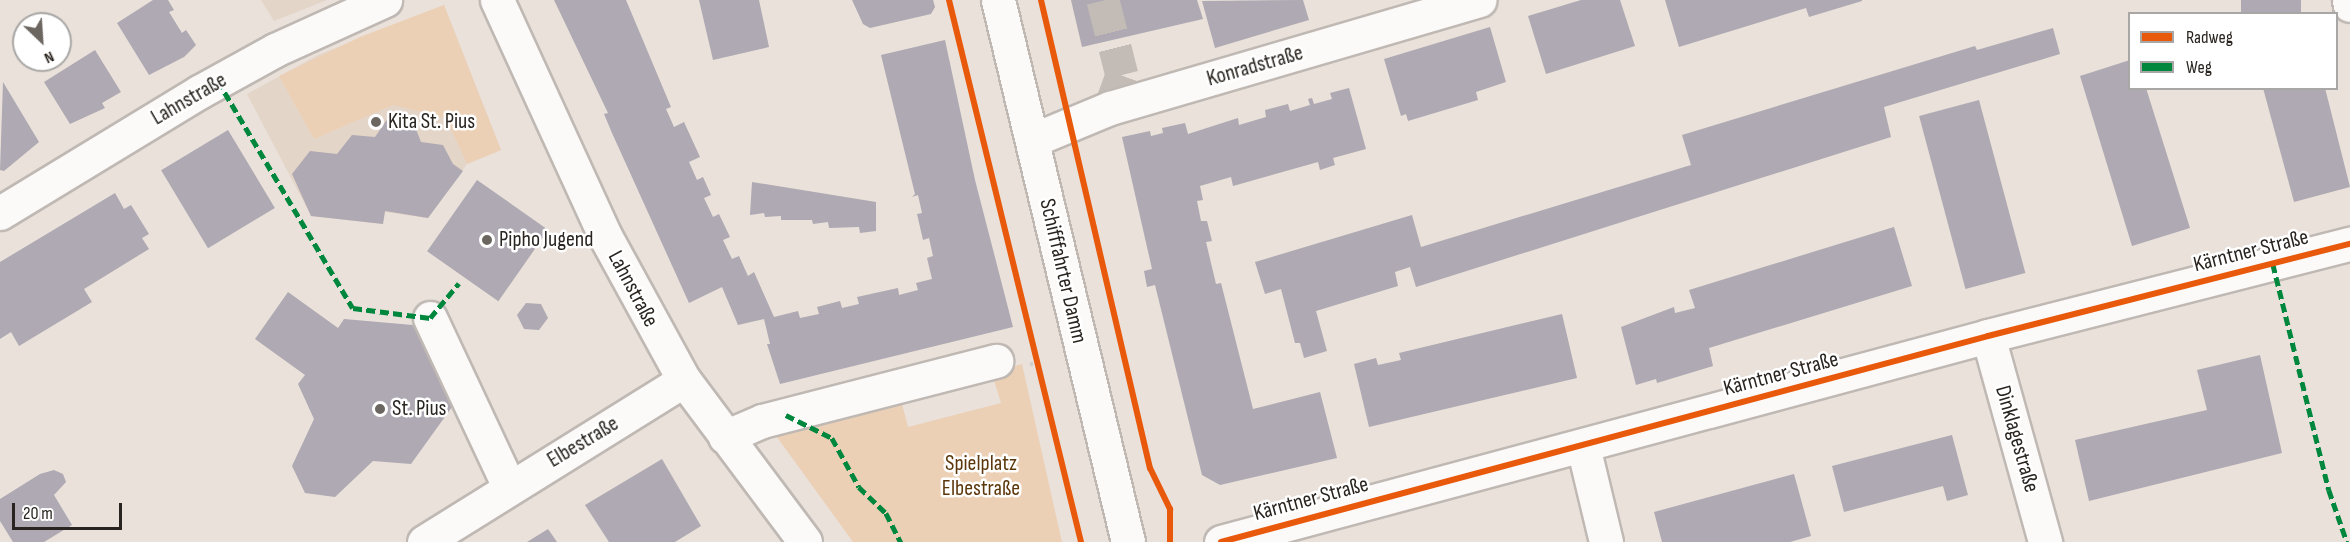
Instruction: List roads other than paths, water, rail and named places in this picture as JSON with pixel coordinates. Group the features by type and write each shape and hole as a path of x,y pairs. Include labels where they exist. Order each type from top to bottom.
{"street":[{"name":"Lahnstraße","path":"0,213 200,92 275,50 385,0"},
{"name":"Lahnstraße","path":"497,0 604,234 684,380"},
{"name":"Schifffahrter Damm","path":"998,0 1128,542"},
{"name":"Konradstraße","path":"1033,140 1110,108 1479,0"},
{"path":"2349,0 2350,5"},
{"name":"Kärntner Straße","path":"1221,542 1988,336 2350,244"},
{"path":"430,318 509,487"},
{"name":"Dinklagestraße","path":"1988,336 2045,542"},
{"path":"725,437 762,421 996,361"},
{"path":"684,380 805,542"},
{"name":"Elbestraße","path":"424,542 684,380"},
{"path":"1583,446 1606,542"}],"tunnel":[{"path":"1103,0 1122,75 1110,108"}],"place":[{"name":"Kita St. Pius","path":"376,122"},
{"name":"Pipho Jugend","path":"487,240"},
{"name":"St. Pius","path":"380,409"}],"park label":[{"name":"Spielplatz Elbestraße","path":"981,476"}]}
